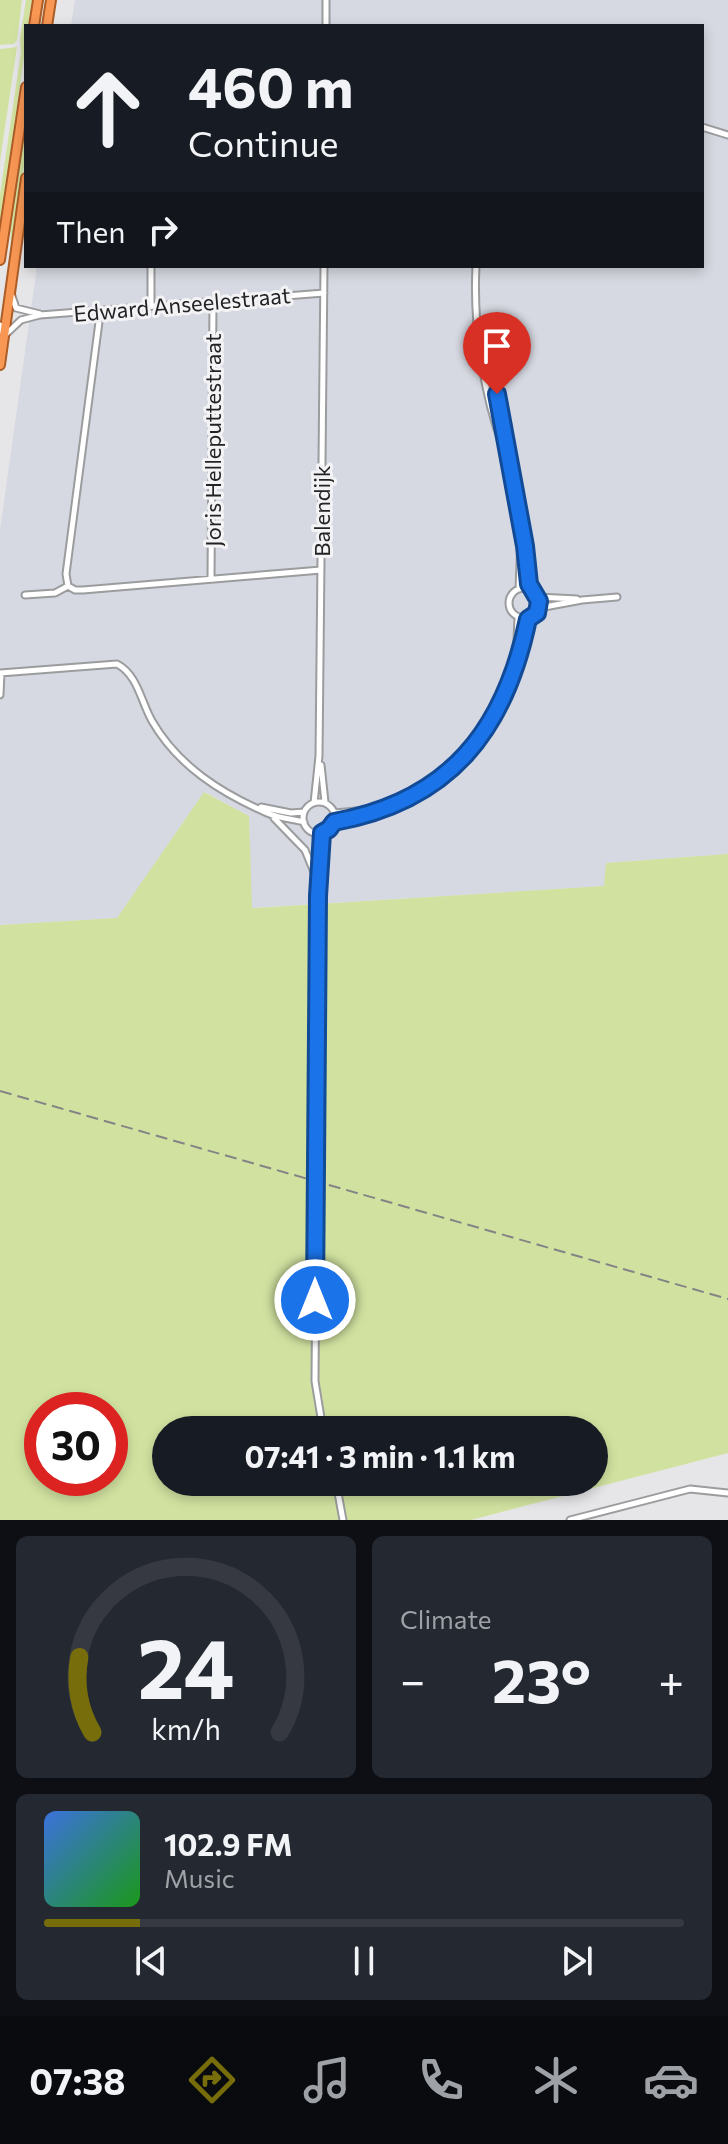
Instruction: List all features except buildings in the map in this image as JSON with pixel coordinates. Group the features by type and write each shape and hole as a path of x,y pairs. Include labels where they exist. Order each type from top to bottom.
{"highway":[{"path":"34,24 38,0"},
{"path":"47,24 51,0"},
{"path":"0,260 24,100"},
{"path":"0,365 24,192"}],"street":[{"path":"326,0 326,24"},
{"path":"704,129 728,135"},
{"path":"151,268 151,306"},
{"name":"Balendijk","path":"314,803 319,756 324,268"},
{"path":"476,268 481,360 497,431 507,457"},
{"path":"10,289 16,308 40,315"},
{"name":"Edward Anseelestraat","path":"4,336 21,320 40,315 324,293"},
{"name":"Joris Helleputtestraat","path":"211,579 213,301"},
{"path":"68,586 66,574 99,322 97,310"},
{"path":"0,325 4,336"},
{"path":"480,333 505,430 531,589 538,597 539,608"},
{"path":"490,396 497,394"},
{"path":"521,533 519,589 509,600 510,611 518,618 528,619"},
{"path":"68,586 83,590 321,570"},
{"path":"25,595 55,593 68,586"},
{"path":"519,589 531,589"},
{"path":"538,597 582,600"},
{"path":"334,822 355,819 426,789 466,757 493,721 523,646 528,619 539,608 617,597"},
{"path":"516,663 518,618"},
{"path":"0,695 0,673 103,663 122,667 132,675 156,727 177,755 211,784 267,813 290,832 305,850 319,886"},
{"name":"Balendijk","path":"319,756 325,803"},
{"path":"256,807 291,813 304,812 314,803 325,803 334,813 334,822 329,829 319,833 308,829 304,812"},
{"path":"334,813 383,808"},
{"path":"267,813 304,822"},
{"path":"319,833 315,1381 321,1416"},
{"path":"570,1520 690,1489 728,1493"},
{"path":"339,1496 345,1520"}],"shaded area":[{"path":"75,0 728,0 728,854 607,863 605,886 251,908 249,816 205,792 117,918 0,925 0,701 5,690 0,676 0,530 37,268 704,268 704,24 71,24"}],"green space":[{"path":"0,0 22,0 14,44 0,45"},
{"path":"26,0 32,0 28,24 24,24 24,56 0,229 0,194 21,52"},
{"path":"17,47 0,161 0,49"},
{"path":"24,127 24,166 4,300 10,227"},
{"path":"204,792 249,816 252,908 604,886 606,863 728,854 728,1453 608,1484 608,1416 152,1416 152,1496 563,1496 471,1520 0,1520 0,925 117,918"}],"railway":[{"path":"0,1091 728,1299"}],"route":[{"path":"315,1300 318,896 322,833 334,822 355,819 399,803 446,775 476,746 503,701 523,646 528,619 537,613 540,604 527,576 525,546 497,394"}]}
